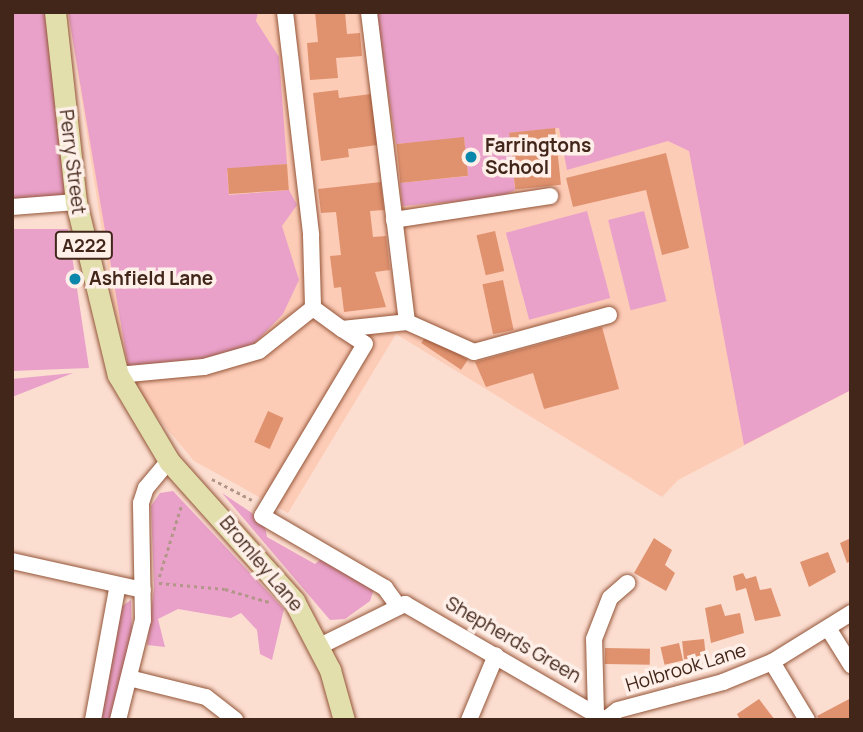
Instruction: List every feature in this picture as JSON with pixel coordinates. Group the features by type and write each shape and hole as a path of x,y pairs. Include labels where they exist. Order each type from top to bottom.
{"main road":[{"name":"Perry Street","path":"55,12 76,202 118,375 169,461"},
{"name":"Bromley Lane","path":"169,461 189,491 284,586 320,646 344,720"}],"street":[{"path":"285,12 311,235 313,308"},
{"path":"369,12 407,322"},
{"path":"394,220 550,196"},
{"path":"12,207 76,202"},
{"path":"262,516 365,344 313,308"},
{"path":"118,375 204,367 259,351 313,308"},
{"path":"342,329 407,322 474,352 609,315"},
{"path":"118,720 150,588 143,495 169,461"},
{"name":"Shepherds Green","path":"262,516 385,588 398,606 413,606 602,718"},
{"path":"12,561 117,589 150,588"},
{"path":"602,718 594,639 610,598 627,583"},
{"path":"93,720 117,589"},
{"path":"320,646 398,606"},
{"name":"Holbrook Lane","path":"602,718 618,710 723,682 772,662 851,613"},
{"path":"828,628 851,665"},
{"path":"469,720 496,655"},
{"path":"772,662 807,720"},
{"path":"129,678 206,697 236,720"}],"path":[{"path":"262,516 260,505 204,475 189,491 150,588 225,589 280,608"}],"shaded area":[{"path":"12,12 45,12 71,200 12,199"},
{"name":"Farringtons School","path":"68,12 851,12 851,390 678,480 662,497 396,334 288,513 194,461 133,388 113,302"},
{"path":"68,12 258,12 256,21 279,57 287,164 227,170 229,195 289,190 297,205 282,226 299,280 283,314 255,343 219,357 128,366"},
{"path":"376,12 851,12 851,390 744,445 689,151 668,141 567,170 559,128 510,133 515,190 499,198 402,206 400,183 468,176 464,138 396,144"},
{"path":"587,211 610,298 529,320 506,233"},
{"path":"644,211 666,301 631,310 608,220"},
{"path":"12,229 68,229 89,368 12,371"},
{"path":"73,373 12,397 12,379"},
{"path":"173,491 284,609 272,660 260,654 257,630 241,613 231,618 178,609 158,619 165,647 147,645 154,588 151,506 160,493"},
{"path":"222,493 264,521 267,537 315,564 322,558 374,589 370,601 345,619 330,620"},
{"path":"131,600 132,633 111,720 99,720 122,606"}],"building":[{"path":"315,12 345,12 347,34 360,33 362,56 336,58 338,78 310,80 307,43 318,42"},
{"path":"338,90 339,98 371,94 377,145 348,149 349,157 321,161 313,93"},
{"path":"555,128 561,185 515,189 509,133"},
{"path":"464,137 468,176 400,183 396,144"},
{"path":"666,153 689,248 662,255 646,190 573,207 566,178"},
{"path":"287,164 289,190 229,194 227,168"},
{"path":"381,182 384,210 370,211 373,237 386,236 390,270 375,272 386,307 344,312 341,287 334,288 330,256 341,255 336,212 321,213 318,189"},
{"path":"495,231 504,271 486,275 476,235"},
{"path":"503,280 514,330 493,334 482,284"},
{"path":"602,327 619,389 544,409 533,373 486,387 475,362"},
{"path":"428,333 468,360 461,370 421,343"},
{"path":"268,411 284,418 270,449 254,442"},
{"path":"654,538 672,550 665,565 675,573 666,591 634,573"},
{"path":"851,538 851,561 847,563 840,543"},
{"path":"828,552 836,572 809,587 800,562"},
{"path":"743,573 746,579 756,576 760,590 771,588 781,616 755,621 746,588 736,591 733,576"},
{"path":"721,604 725,616 740,613 744,633 711,643 705,608"},
{"path":"704,639 706,657 684,659 682,641"},
{"path":"679,643 683,661 665,665 660,647"},
{"path":"605,648 650,649 650,665 605,664"},
{"path":"851,698 851,720 820,720 817,716"},
{"path":"759,699 775,720 740,720 737,714"}],"place":[{"name":"Farringtons School","path":"471,157"},
{"name":"Ashfield Lane","path":"75,279"}]}
